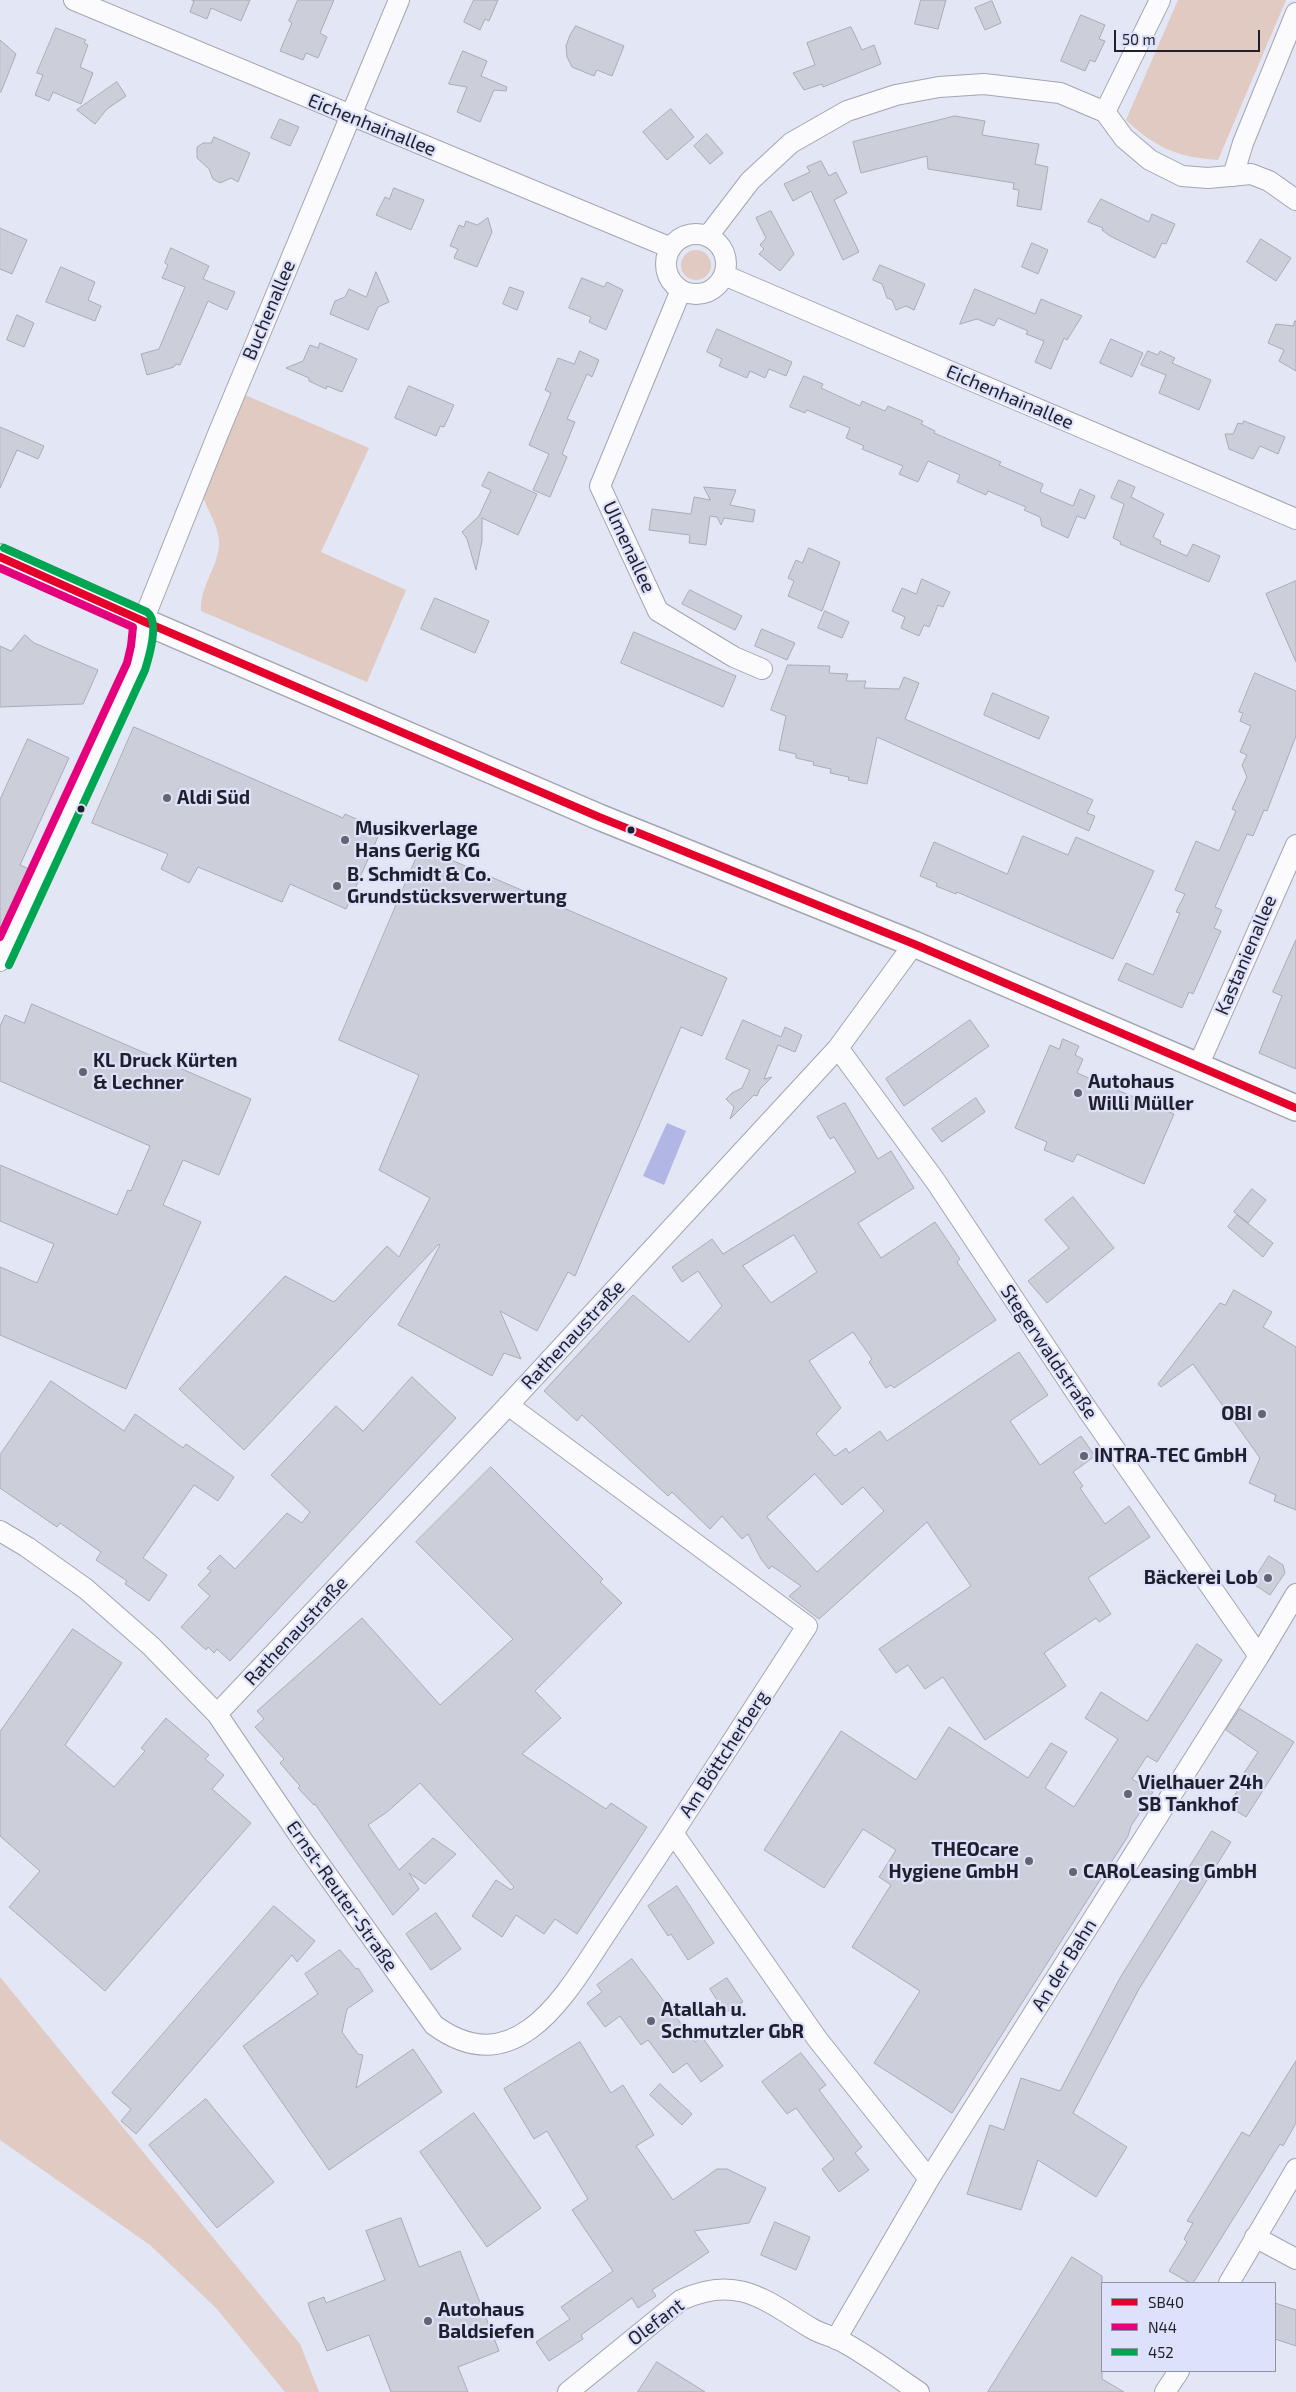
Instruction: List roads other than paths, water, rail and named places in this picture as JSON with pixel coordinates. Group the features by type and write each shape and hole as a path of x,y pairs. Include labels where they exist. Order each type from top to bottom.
{"main road":[{"path":"0,557 143,621 599,817 914,944 1296,1108"}],"street":[{"name":"Eichenhainallee","path":"74,0 671,248"},
{"name":"Buchenallee","path":"143,621 399,0"},
{"path":"1105,112 1160,0"},
{"path":"1233,176 1243,143 1296,13"},
{"path":"708,236 750,181 791,142 847,111 896,95 939,87 984,84 1060,93 1105,112 1124,138 1150,160 1182,176 1208,178 1251,174 1269,181 1296,200"},
{"path":"687,235 708,236 717,242 724,252 726,263 724,274 719,284 711,290 701,294 691,294 681,290 672,282 667,271 666,259 671,248 678,240 687,235"},
{"name":"Eichenhainallee","path":"724,274 1296,519"},
{"name":"Ulmenallee","path":"681,290 600,486 658,611 734,657 762,669"},
{"path":"0,961 136,666 141,648 143,621"},
{"name":"Kastanienallee","path":"1198,1066 1296,845"},
{"name":"Rathenaustraße","path":"217,1714 508,1406 838,1048 914,944"},
{"name":"Stegerwaldstraße","path":"838,1048 936,1182 1089,1412 1259,1656"},
{"name":"Am Böttcherberg","path":"508,1406 807,1626 673,1833 818,2040 929,2179"},
{"name":"Ernst-Reuter-Straße","path":"0,1531 27,1547 86,1589 144,1639 217,1714 314,1856 434,2024 459,2040 473,2044 498,2043 516,2038 547,2017 575,1980 673,1833"},
{"name":"An der Bahn","path":"836,2338 929,2179 1259,1656 1296,1594"},
{"path":"1230,2282 1296,2169"},
{"path":"1255,2237 1296,2259"},
{"name":"Olefant","path":"568,2392 666,2311 696,2293 712,2289 744,2291 759,2296 811,2328 836,2338 919,2392"},
{"path":"1165,2392 1178,2372"}],"water":[{"path":"667,1123 686,1131 664,1185 643,1176"}],"place":[{"name":"Aldi Süd","path":"167,798"},
{"name":"Musikverlage Hans Gerig KG","path":"345,840"},
{"name":"B. Schmidt & Co. Grundstücksverwertung","path":"337,886"},
{"name":"KL Druck Kürten & Lechner","path":"83,1072"},
{"name":"Autohaus Willi Müller","path":"1078,1093"},
{"name":"OBI","path":"1262,1414"},
{"name":"INTRA-TEC GmbH","path":"1084,1456"},
{"name":"Bäckerei Lob","path":"1268,1578"},
{"name":"Vielhauer 24h SB Tankhof","path":"1128,1794"},
{"name":"THEOcare Hygiene GmbH","path":"1029,1861"},
{"name":"CARoLeasing GmbH","path":"1073,1872"},
{"name":"Atallah u. Schmutzler GbR","path":"651,2021"},
{"name":"Autohaus Baldsiefen","path":"428,2321"}]}
